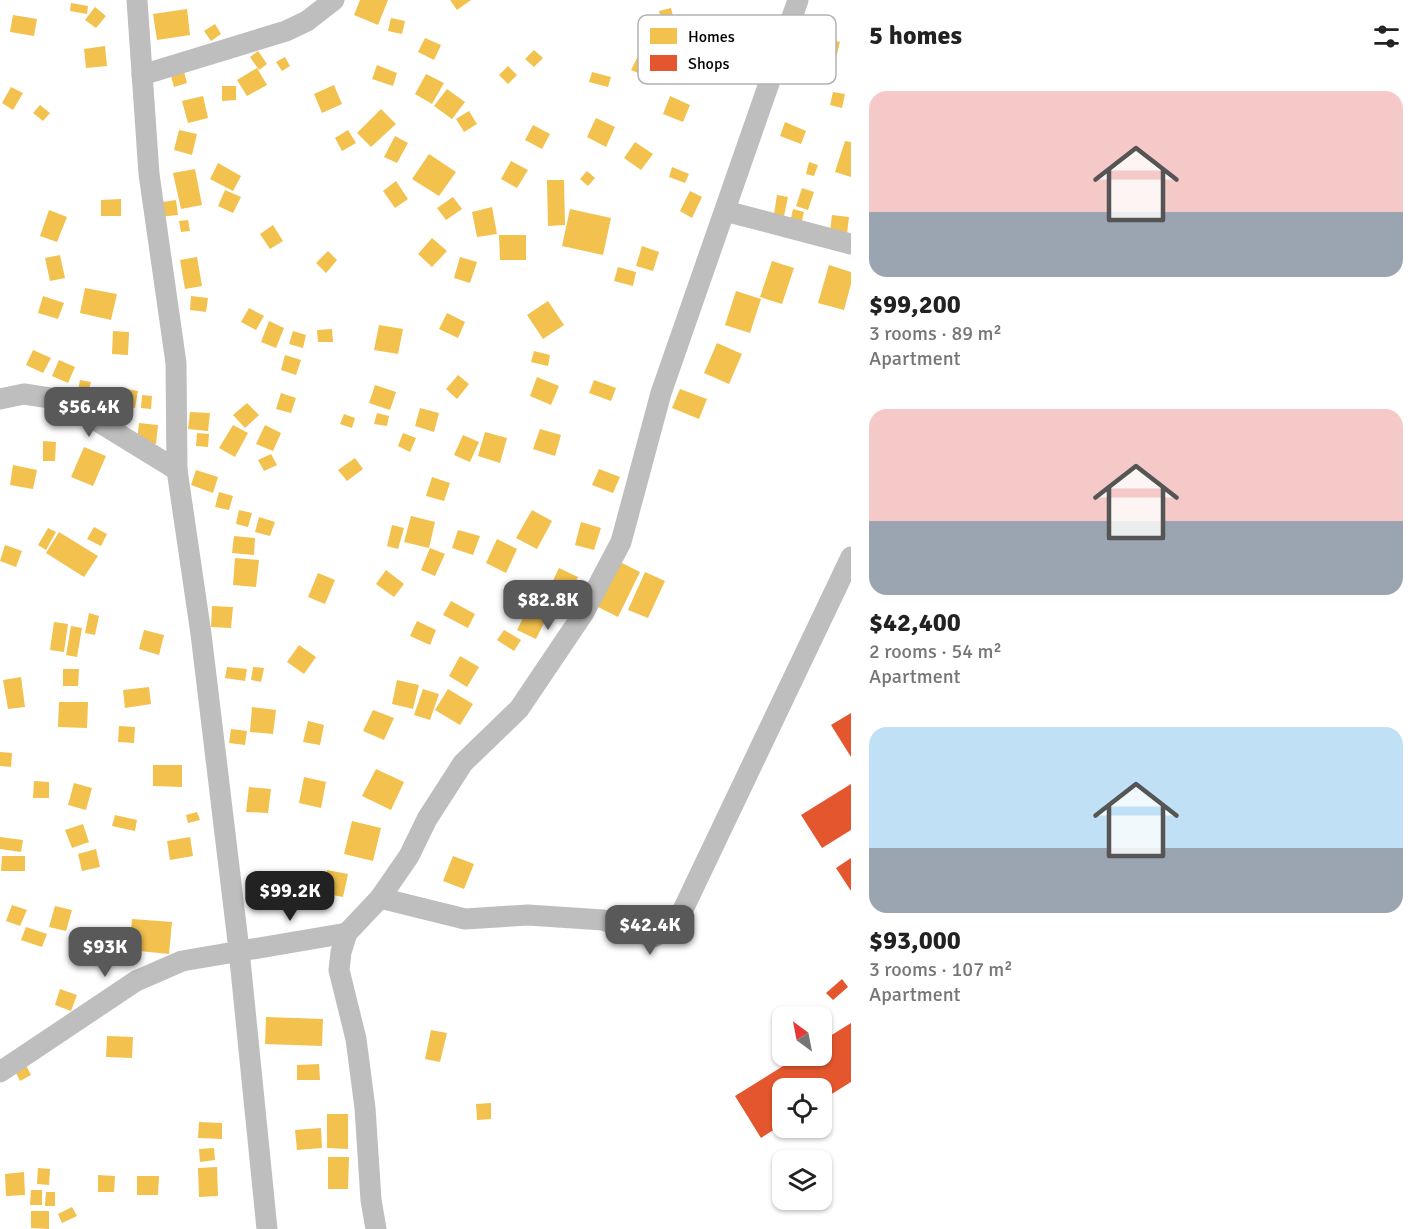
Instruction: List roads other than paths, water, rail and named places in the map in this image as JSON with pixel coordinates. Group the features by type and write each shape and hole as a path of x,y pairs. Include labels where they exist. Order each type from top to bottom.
{"street":[{"path":"137,0 149,174 176,363 177,470 201,634 239,950 267,1229"},
{"path":"142,75 286,31 307,21 334,0"},
{"path":"793,15 798,0"},
{"path":"376,1229 370,1200 364,1108 356,1039 339,970 341,952 347,933 380,898 409,856 427,819 463,763 525,700 583,614 621,542 661,393 769,84"},
{"path":"725,211 851,244"},
{"path":"0,399 24,394 63,400 177,470"},
{"path":"380,898 465,918 528,915 570,917 603,921 653,937 668,930 681,916 851,557"},
{"path":"0,1072 136,981 182,961 347,933"}]}
